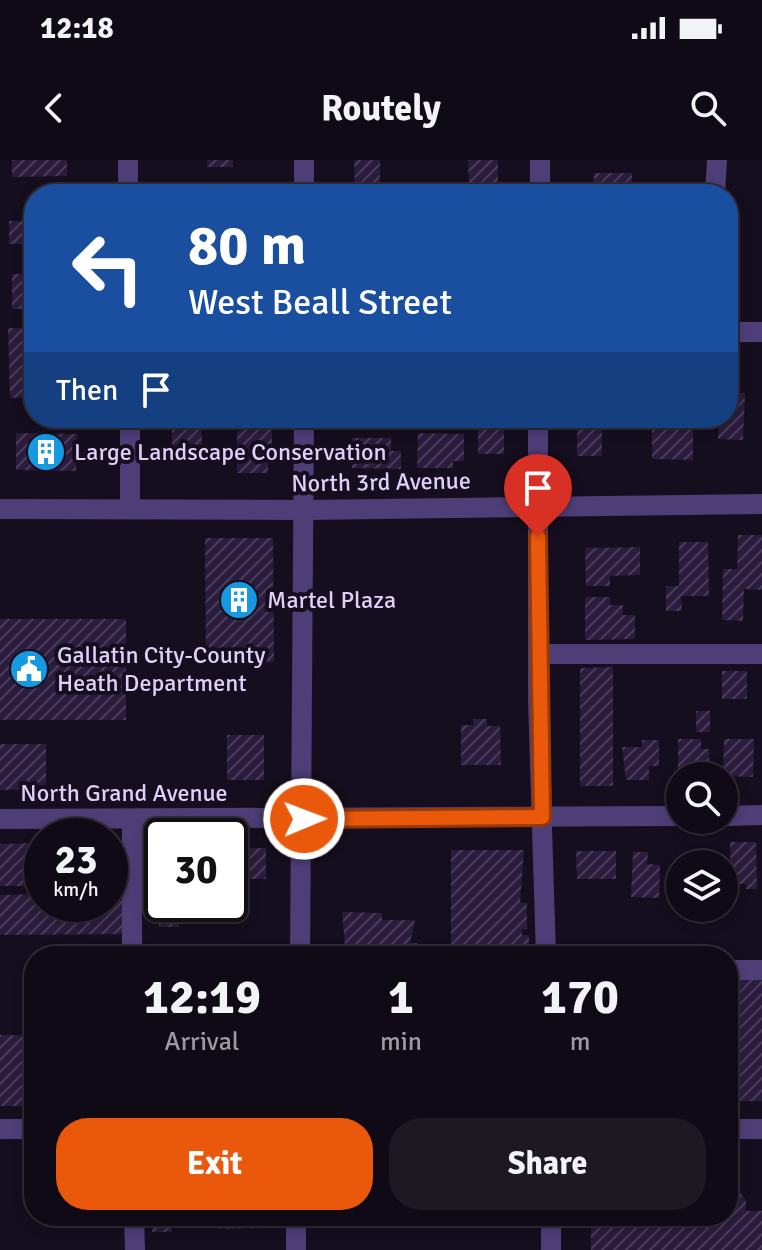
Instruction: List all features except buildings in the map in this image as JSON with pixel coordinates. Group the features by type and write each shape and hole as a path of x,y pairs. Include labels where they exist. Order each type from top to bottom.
{"street":[{"path":"128,160 128,184"},
{"path":"304,160 304,184"},
{"path":"540,160 540,184"},
{"path":"716,184 717,160"},
{"path":"738,332 762,332"},
{"path":"130,428 130,509"},
{"path":"300,946 304,819 304,428"},
{"path":"538,428 538,654 546,946"},
{"name":"North 3rd Avenue","path":"0,509 304,510 762,504"},
{"path":"538,654 762,654"},
{"path":"738,816 762,815"},
{"name":"North Grand Avenue","path":"0,819 666,816"},
{"path":"132,820 132,946"},
{"path":"738,970 762,970"},
{"path":"0,1129 24,1129"},
{"path":"738,1129 762,1129"},
{"path":"134,1226 135,1250"},
{"path":"296,1226 296,1250"},
{"path":"551,1226 551,1250"}],"place":[{"name":"Large Landscape Conservation","path":"46,452"},
{"name":"Martel Plaza","path":"239,600"},
{"name":"Gallatin City-County Heath Department","path":"29,669"}],"route":[{"path":"304,819 542,817 538,536"}]}
